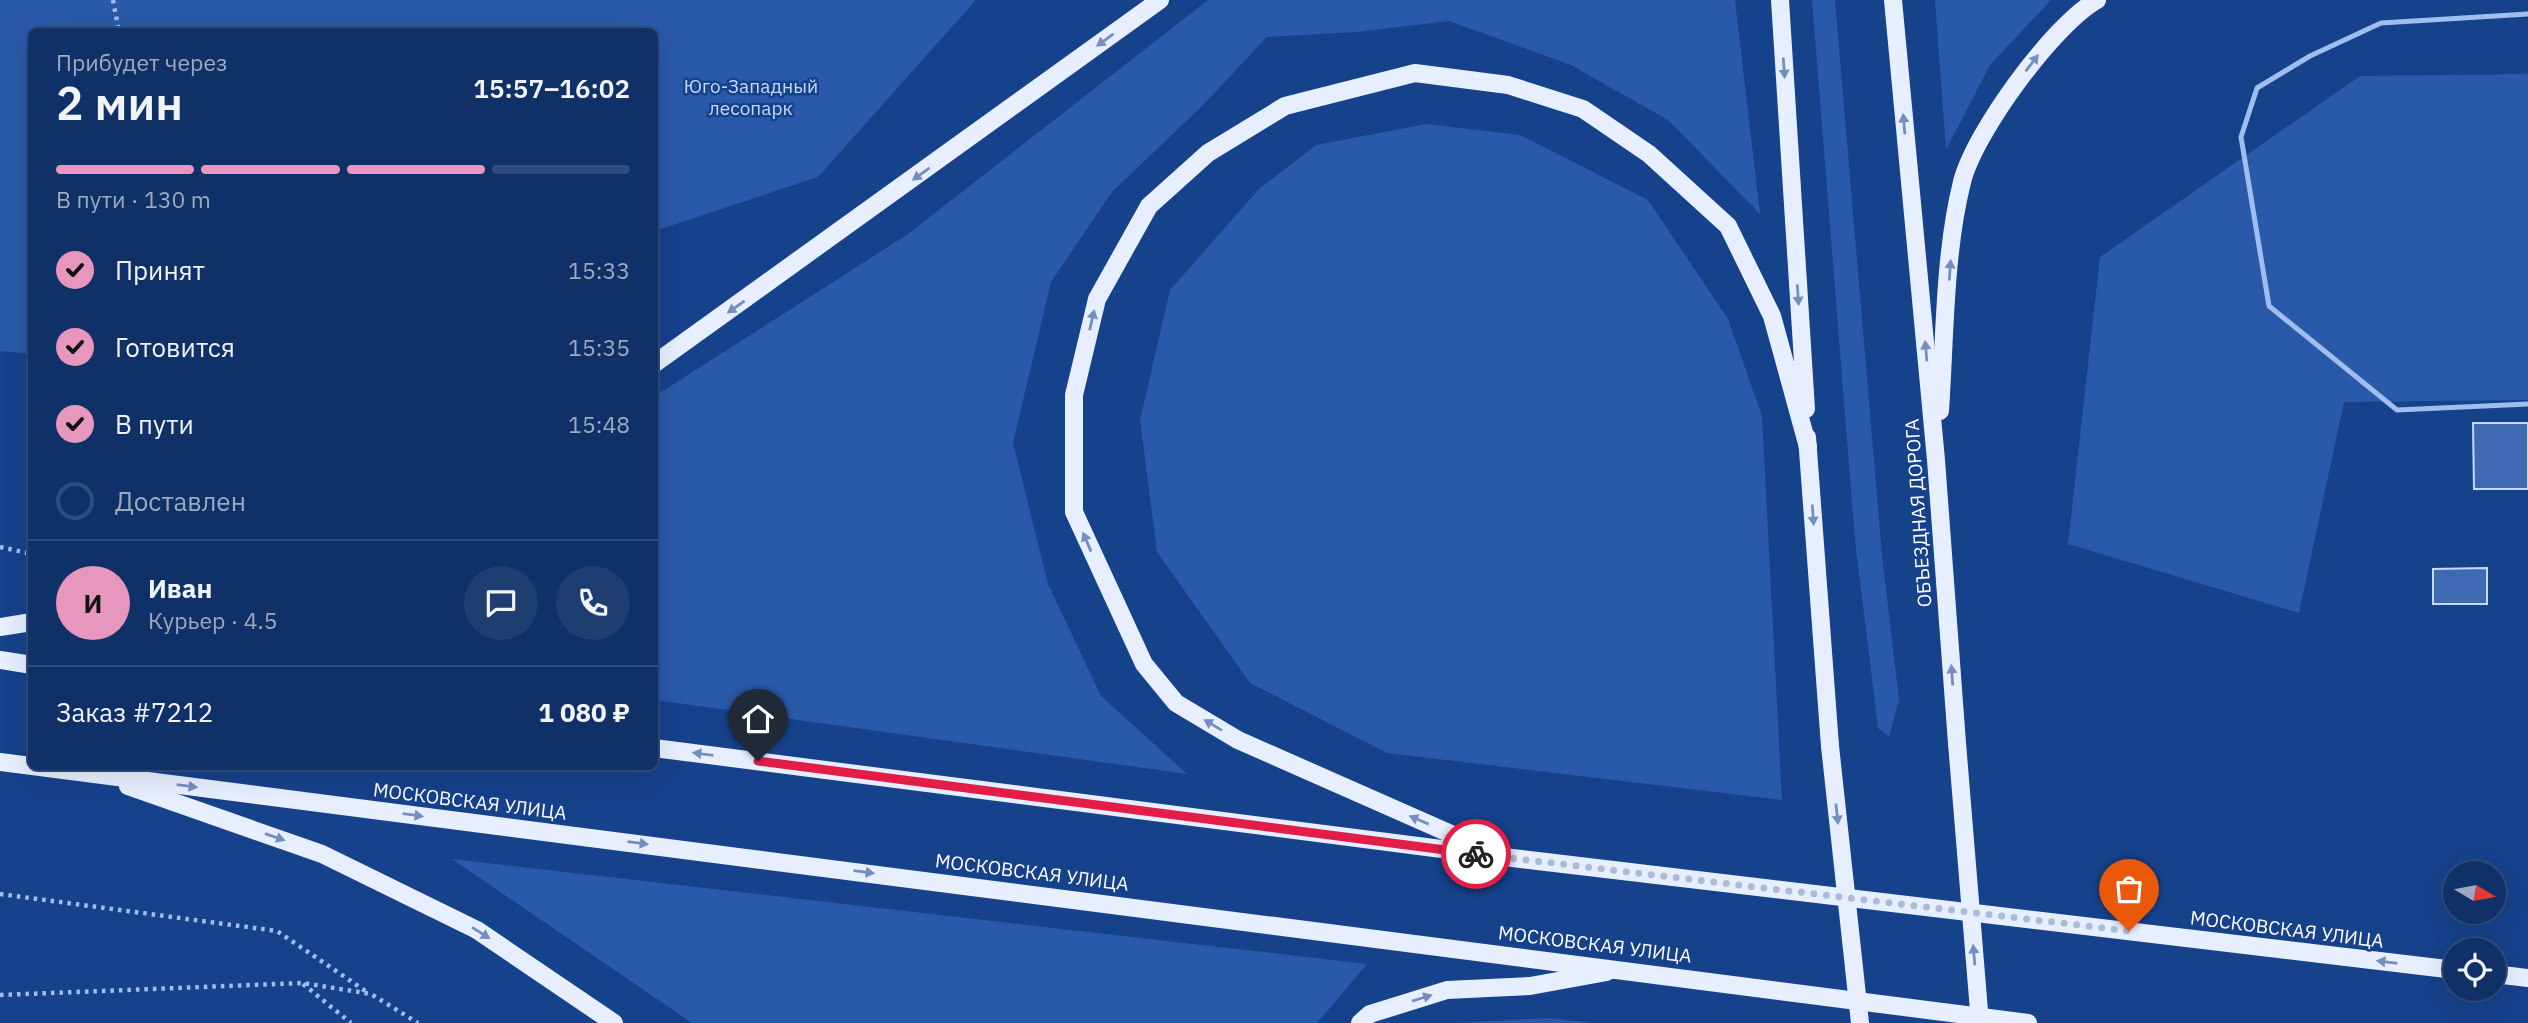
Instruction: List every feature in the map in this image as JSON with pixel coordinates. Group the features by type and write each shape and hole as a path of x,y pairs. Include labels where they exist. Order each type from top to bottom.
{"main road":[{"path":"658,361 1160,0"},
{"path":"1780,0 1830,746 1860,1023"},
{"name":"ОБЪЕЗДНАЯ ДОРОГА","path":"1893,0 1936,460 1980,1023"},
{"path":"1936,460 1952,249 1962,180 1992,121 2031,61 2083,8 2097,0"},
{"path":"1504,857 1238,740 1176,703 1144,664 1074,512 1074,395 1097,299 1149,206 1209,153 1285,106 1415,73 1508,86 1583,109 1650,154 1728,226 1773,316 1808,447"},
{"path":"0,627 28,623"},
{"path":"0,660 28,665"},
{"name":"МОСКОВСКАЯ УЛИЦА","path":"658,749 1504,857 2443,969"},
{"name":"МОСКОВСКАЯ УЛИЦА","path":"0,762 28,766"},
{"name":"МОСКОВСКАЯ УЛИЦА","path":"63,770 1626,969 2028,1023"},
{"path":"95,774 322,854 477,930 614,1023"},
{"path":"1360,1023 1370,1014 1447,990 1530,986 1626,969"},
{"path":"2506,975 2528,978"}],"lane":[{"path":"2528,15 2381,23 2310,56 2257,88 2241,137 2269,306 2397,410 2528,404"}],"path":[{"path":"113,0 118,28"},
{"path":"0,547 28,553"},
{"path":"0,894 277,931 418,1023"},
{"path":"0,995 303,984 371,994"},
{"path":"303,984 351,1023"}],"green space":[{"name":"Юго-Западный лесопарк","path":"0,0 976,0 818,177 658,230 658,28 28,28 28,354 0,351"},
{"path":"1208,0 1735,0 1760,214 1668,120 1571,65 1449,21 1358,32 1267,37 1204,104 1112,192 1051,282 1013,443 1048,584 1101,696 1187,774 658,700 658,394 908,234"},
{"path":"1812,0 1835,0 1882,555 1899,700 1889,737 1878,728 1855,540"},
{"path":"1935,0 2051,0 1990,65 1946,150"},
{"path":"2528,74 2528,400 2344,402 2299,613 2068,544 2100,257 2360,76"},
{"path":"1426,124 1520,135 1648,200 1728,319 1762,416 1782,800 1387,753 1250,683 1157,552 1140,420 1170,290 1259,189 1316,145"},
{"path":"452,859 1367,964 1317,1023 692,1023"},
{"path":"1548,1018 1594,1023 1455,1023"}],"building":[{"path":"2473,423 2528,423 2528,489 2474,489"},
{"path":"2487,568 2487,604 2433,604 2433,569"}],"way so far":[{"path":"1476,854 2129,931"}],"route":[{"path":"758,761 1476,854"}]}
